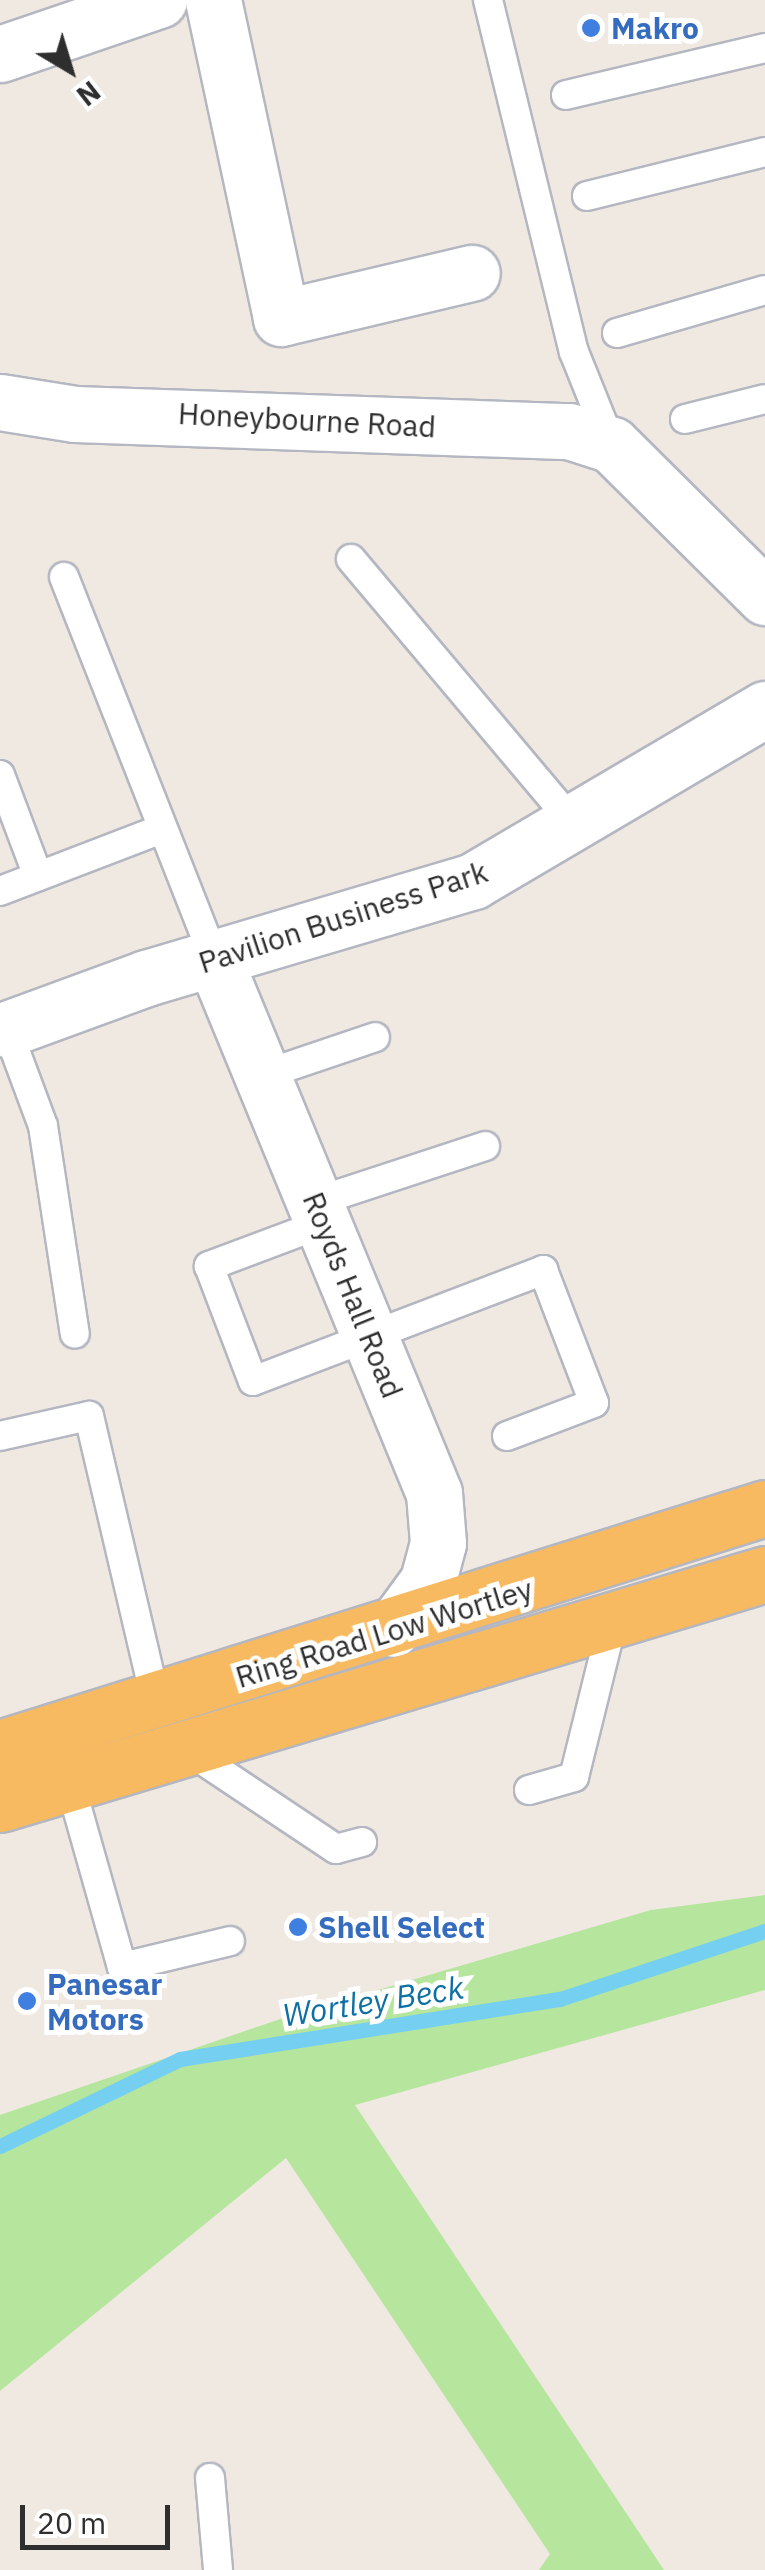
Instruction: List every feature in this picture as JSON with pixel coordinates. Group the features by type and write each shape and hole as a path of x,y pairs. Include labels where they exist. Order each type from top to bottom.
{"highway":[{"name":"Ring Road Low Wortley","path":"0,1748 157,1705 765,1508"},
{"name":"Ring Road Low Wortley","path":"0,1804 192,1752 765,1574"}],"street":[{"path":"0,54 160,0"},
{"path":"212,0 281,318 472,273"},
{"name":"Honeybourne Road","path":"0,402 75,414 569,431 612,445"},
{"path":"612,445 765,597"},
{"name":"Pavilion Business Park","path":"4,1031 473,880 575,825 765,709"},
{"name":"Royds Hall Road","path":"215,961 266,1074 318,1213 434,1493 436,1526 428,1581 393,1629"}],"lane":[{"path":"488,0 574,352 612,445"},
{"path":"566,96 765,48"},
{"path":"587,196 765,152"},
{"path":"617,333 765,290"},
{"path":"685,419 765,399"},
{"path":"351,559 575,825"},
{"path":"64,578 159,830 215,961"},
{"path":"0,774 38,876"},
{"path":"0,891 159,830"},
{"path":"4,1031 42,1126 74,1334"},
{"path":"266,1074 375,1037"},
{"path":"485,1146 318,1213 209,1266 253,1381 543,1270 594,1403 507,1436"},
{"path":"0,1436 89,1416 157,1705"},
{"path":"529,1790 574,1777 612,1624"},
{"path":"192,1752 336,1849 362,1842"},
{"path":"71,1787 122,1966 230,1941"},
{"path":"210,2478 218,2570"}],"green space":[{"path":"765,1895 765,1990 355,2105 664,2570 539,2570 550,2554 286,2158 0,2391 0,2115 286,2017 651,1910"}],"waterway":[{"name":"Wortley Beck","path":"0,2146 180,2059 560,1999 765,1931"}],"place":[{"name":"Makro","path":"591,28"},
{"name":"Shell Select","path":"298,1927"},
{"name":"Panesar Motors","path":"27,2001"}]}
